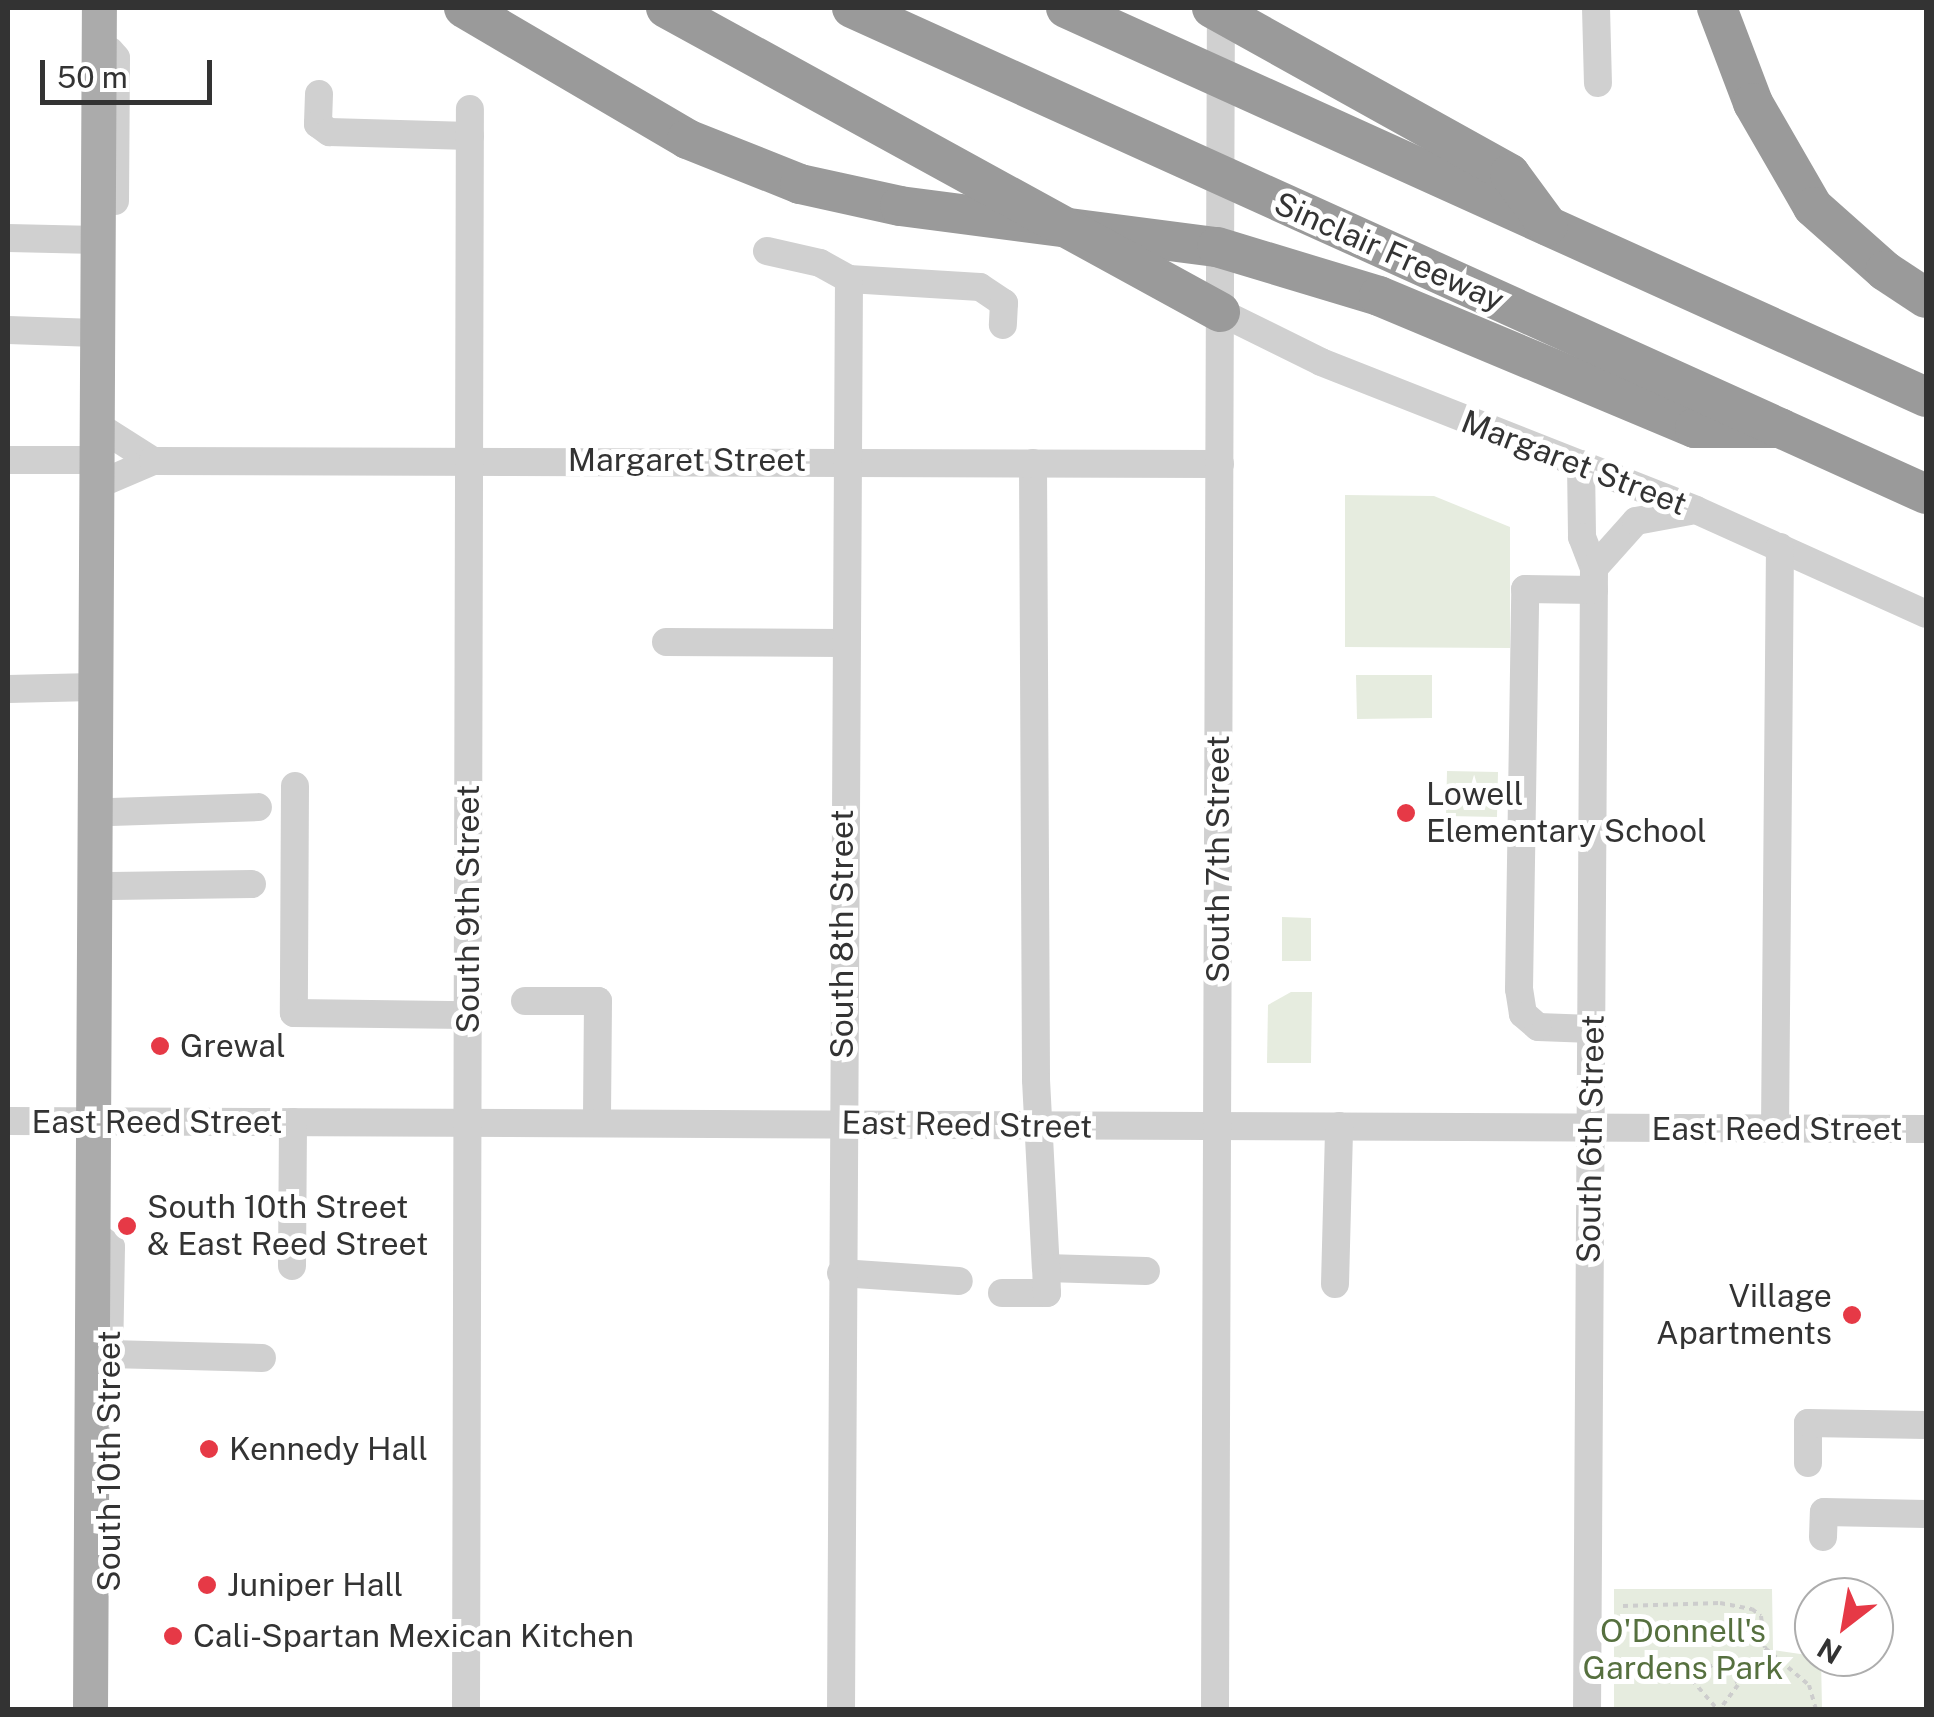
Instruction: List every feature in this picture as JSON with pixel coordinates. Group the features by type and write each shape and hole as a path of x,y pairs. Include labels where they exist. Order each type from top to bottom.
{"highway":[{"path":"464,8 620,102 744,165 900,206 1148,234 1279,264 1379,296 1695,428 1780,428"},
{"path":"666,8 1220,312"},
{"name":"Sinclair Freeway","path":"852,8 1926,494"},
{"path":"1066,8 1926,397"},
{"path":"1212,8 1510,174 1550,229"},
{"path":"1718,11 1753,104 1812,207 1884,271 1926,298"}],"main road":[{"name":"South 10th Street","path":"90,1701 99,24"}],"street":[{"name":"South 7th Street","path":"1215,1710 1221,8"},
{"path":"1596,8 1598,83"},
{"name":"South 10th Street","path":"96,347 112,342 116,122 116,58 99,24"},
{"name":"South 9th Street","path":"319,94 318,124 328,132 470,122 466,1710"},
{"path":"8,238 98,240"},
{"path":"767,252 820,262 849,279 980,287 1004,303 1003,326"},
{"name":"South 8th Street","path":"840,1710 842,643 849,279"},
{"name":"Margaret Street","path":"1220,312 1336,369 1696,510 1926,614"},
{"path":"8,330 96,347"},
{"path":"95,424 153,460"},
{"name":"Margaret Street","path":"8,460 95,473 153,460 1220,464"},
{"path":"1002,1292 1046,1293 1040,1126 1033,463"},
{"name":"South 6th Street","path":"1581,464 1582,537 1594,579 1587,1710"},
{"path":"1592,1029 1538,1027 1523,1014 1519,989 1525,589 1594,579 1636,521 1696,510"},
{"path":"1775,1129 1780,547"},
{"name":"South 10th Street","path":"93,976 111,956 113,567 94,556"},
{"path":"666,642 842,643"},
{"path":"8,689 94,686"},
{"path":"295,786 294,1013 468,1014"},
{"path":"111,812 258,807"},
{"path":"110,886 252,884"},
{"path":"525,1002 598,1001 597,1124"},
{"name":"East Reed Street","path":"8,1121 1926,1129"},
{"path":"292,1266 293,1122"},
{"path":"1335,1284 1338,1126"},
{"name":"South 10th Street","path":"90,1701 107,1670 110,1248 92,1232"},
{"path":"1046,1268 1146,1271"},
{"path":"841,1273 959,1281"},
{"path":"109,1354 262,1358"},
{"path":"1808,1463 1808,1423 1926,1425"},
{"path":"1824,1537 1824,1512 1926,1514"}],"path":[{"path":"1624,1606 1720,1602 1752,1610 1761,1616 1766,1648 1809,1686 1816,1710"},
{"path":"1622,1675 1692,1680 1719,1660 1732,1669 1738,1685 1719,1710 1692,1680"}],"green space":[{"path":"1345,495 1434,496 1510,527 1510,648 1345,647"},
{"path":"1356,675 1432,675 1432,718 1357,719"},
{"path":"1447,771 1498,772 1497,817 1446,816"},
{"path":"1282,917 1311,918 1311,961 1282,961"},
{"path":"1291,992 1312,992 1311,1063 1267,1063 1268,1005"},
{"name":"O'Donnell's Gardens Park","path":"1614,1589 1772,1589 1773,1650 1794,1653 1794,1677 1821,1677 1822,1709 1614,1709"}],"place":[{"name":"Lowell Elementary School","path":"1406,813"},
{"name":"Grewal","path":"160,1046"},
{"name":"South 10th Street & East Reed Street","path":"127,1226"},
{"name":"Village Apartments","path":"1852,1315"},
{"name":"Kennedy Hall","path":"209,1449"},
{"name":"Juniper Hall","path":"207,1585"},
{"name":"Cali-Spartan Mexican Kitchen","path":"173,1636"}]}
